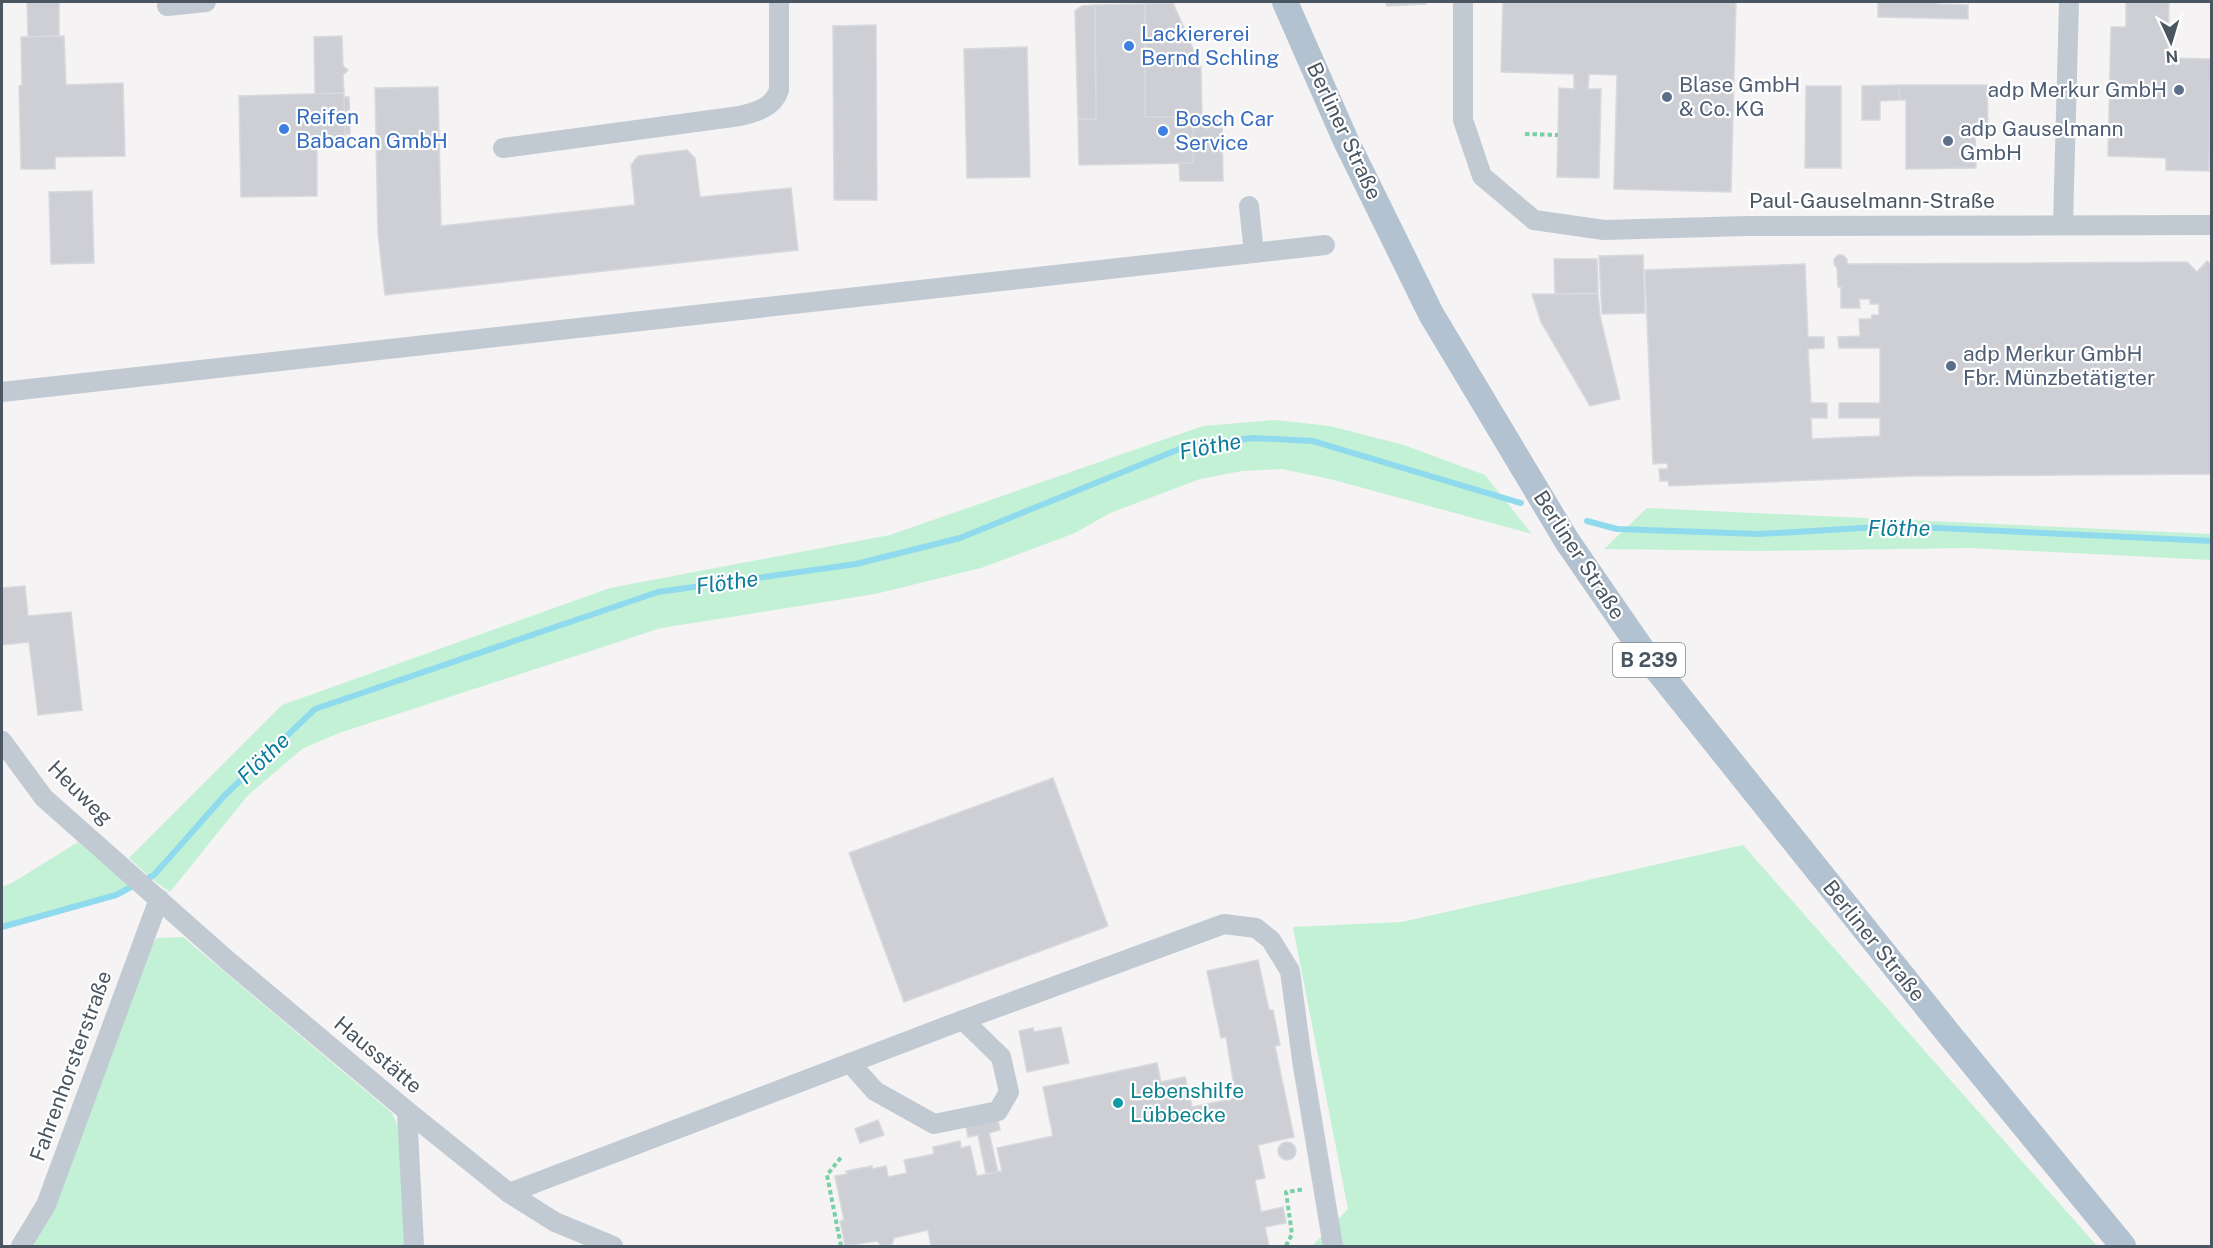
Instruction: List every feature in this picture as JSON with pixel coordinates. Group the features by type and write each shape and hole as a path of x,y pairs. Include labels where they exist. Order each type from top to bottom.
{"main road":[{"name":"Berliner Straße","path":"1285,2 1346,141 1431,314 1567,541 1647,657 1948,1032 2124,1246"}],"street":[{"path":"167,6 206,2"},
{"path":"503,148 758,112 773,102 779,90 779,2"},
{"name":"Paul-Gauselmann-Straße","path":"1463,2 1463,120 1482,176 1534,220 1604,230 1747,226 2211,225"},
{"path":"2063,224 2069,2"},
{"path":"1249,206 1254,253"},
{"path":"2,392 1325,245"},
{"name":"Heuweg","path":"2,741 45,798 130,874"},
{"name":"Hausstätte","path":"130,874 227,960 509,1193 555,1222 613,1246"},
{"name":"Fahrenhorsterstraße","path":"21,1246 45,1205 159,899"},
{"path":"509,1193 963,1020 1224,924 1256,928 1271,940 1290,972 1333,1246"},
{"path":"850,1063 874,1091 934,1124 998,1111 1009,1092 1001,1057 963,1020"},
{"path":"407,1111 414,1246"}],"path":[{"path":"1525,134 1558,135"},
{"path":"841,1246 827,1175 842,1156"},
{"path":"1286,1246 1292,1234 1286,1192 1323,1186"}],"green space":[{"path":"1274,420 1330,426 1404,445 1485,475 1532,534 1330,479 1282,469 1242,471 1200,479 1110,513 1075,533 981,568 875,594 661,628 339,733 302,749 248,795 170,892 129,858 282,705 610,588 890,535 1203,426"},
{"path":"1647,508 2211,534 2211,560 1969,548 1754,551 1604,549"},
{"path":"78,842 129,885 116,893 2,924 2,887"},
{"path":"1743,845 2097,1246 1312,1246 1348,1209 1293,927 1402,922"},
{"path":"183,937 392,1113 403,1137 408,1246 30,1246 145,955 157,938"}],"building":[{"path":"27,2 59,2 59,36 28,37"},
{"path":"1385,2 1426,2 1426,4 1387,6"},
{"path":"1503,2 1736,2 1731,192 1614,189 1617,75 1589,74 1588,89 1601,89 1599,178 1557,177 1559,88 1574,89 1574,74 1501,72"},
{"path":"1878,2 1937,2 1937,4 1968,5 1968,19 1878,17"},
{"path":"2126,2 2169,2 2168,58 2211,59 2209,171 2166,170 2166,158 2108,156 2111,27 2126,27"},
{"path":"1173,3 1201,67 1202,119 1222,119 1223,181 1180,181 1179,163 1193,163 1193,117 1145,117 1145,4"},
{"path":"1145,4 1145,117 1193,117 1193,163 1079,165 1078,119 1096,119 1095,5"},
{"path":"1095,5 1096,119 1078,119 1075,11 1082,6"},
{"path":"876,25 877,200 834,200 833,26"},
{"path":"64,36 66,85 123,83 125,156 55,157 55,169 21,169 19,86 22,85 21,37"},
{"path":"342,36 343,66 348,70 343,75 344,93 315,95 314,37"},
{"path":"1027,47 1030,177 967,178 964,49"},
{"path":"1899,85 1987,85 1988,128 1975,128 1976,168 1906,169 1906,100 1899,100"},
{"path":"1899,85 1899,100 1880,101 1880,120 1862,120 1862,86"},
{"path":"1806,86 1841,86 1841,168 1805,168"},
{"path":"438,87 441,226 635,205 631,165 638,156 687,150 695,158 700,197 791,188 798,250 385,295 378,234 375,88"},
{"path":"344,93 345,137 317,138 317,196 241,197 239,96"},
{"path":"344,97 349,97 350,134 345,134"},
{"path":"92,191 94,263 51,264 49,192"},
{"path":"1643,255 1645,313 1602,314 1599,256"},
{"path":"1838,255 1843,255 1847,259 1847,264 2187,262 2197,272 2207,261 2212,265 2212,474 1912,476 1669,486 1668,481 1660,481 1659,469 1668,469 1667,463 1653,464 1645,270 1805,264 1808,337 1824,337 1824,348 1808,349 1811,403 1827,403 1827,418 1811,418 1812,439 1880,436 1880,418 1839,418 1839,403 1880,403 1880,348 1839,348 1838,337 1860,336 1859,319 1871,319 1872,315 1879,315 1879,304 1870,304 1870,299 1859,299 1860,308 1841,308 1841,287 1838,287 1837,268 1834,264 1834,259"},
{"path":"1554,259 1597,259 1598,293 1555,294"},
{"path":"1532,294 1598,294 1600,316 1620,399 1590,406 1541,322"},
{"path":"25,586 28,616 71,612 82,710 38,715 29,642 2,645 2,588"},
{"path":"1053,778 1108,926 904,1002 849,853"},
{"name":"Lebenshilfe Lübbecke","path":"1258,960 1269,1010 1273,1010 1280,1045 1275,1046 1294,1137 1258,1145 1265,1178 1255,1180 1261,1212 1283,1207 1286,1223 1265,1227 1269,1246 931,1246 928,1230 894,1238 892,1244 882,1246 877,1241 845,1246 840,1221 844,1220 835,1176 847,1174 846,1171 872,1166 872,1169 886,1166 888,1177 907,1173 904,1160 934,1154 933,1147 960,1141 961,1148 970,1146 977,1176 1002,1171 997,1148 1053,1136 1043,1087 1157,1063 1161,1082 1185,1077 1192,1107 1236,1098 1226,1037 1221,1038 1207,971"},
{"path":"1061,1027 1069,1063 1027,1072 1019,1031 1033,1028 1034,1032"},
{"path":"878,1120 884,1135 860,1143 855,1129"},
{"path":"998,1120 1000,1130 989,1133 998,1172 986,1174 978,1135 968,1137 966,1127"},
{"path":"1287,1142 1293,1145 1296,1151 1293,1157 1287,1160 1281,1157 1278,1151 1281,1145"}],"waterway":[{"name":"Flöthe","path":"2,927 116,895 154,875 224,796 315,709 658,592 856,564 960,538 1187,446 1253,438 1313,441 1521,503"},
{"name":"Flöthe","path":"1587,521 1617,529 1759,534 1896,526 2212,541"}],"place":[{"name":"Lackiererei Bernd Schling","path":"1129,46"},
{"name":"adp Merkur GmbH","path":"2179,90"},
{"name":"Blase GmbH & Co. KG","path":"1667,97"},
{"name":"Reifen Babacan GmbH","path":"284,129"},
{"name":"Bosch Car Service","path":"1163,131"},
{"name":"adp Gauselmann GmbH","path":"1948,141"},
{"name":"adp Merkur GmbH Fbr. Münzbetätigter","path":"1951,366"},
{"name":"Lebenshilfe Lübbecke","path":"1118,1103"}]}
